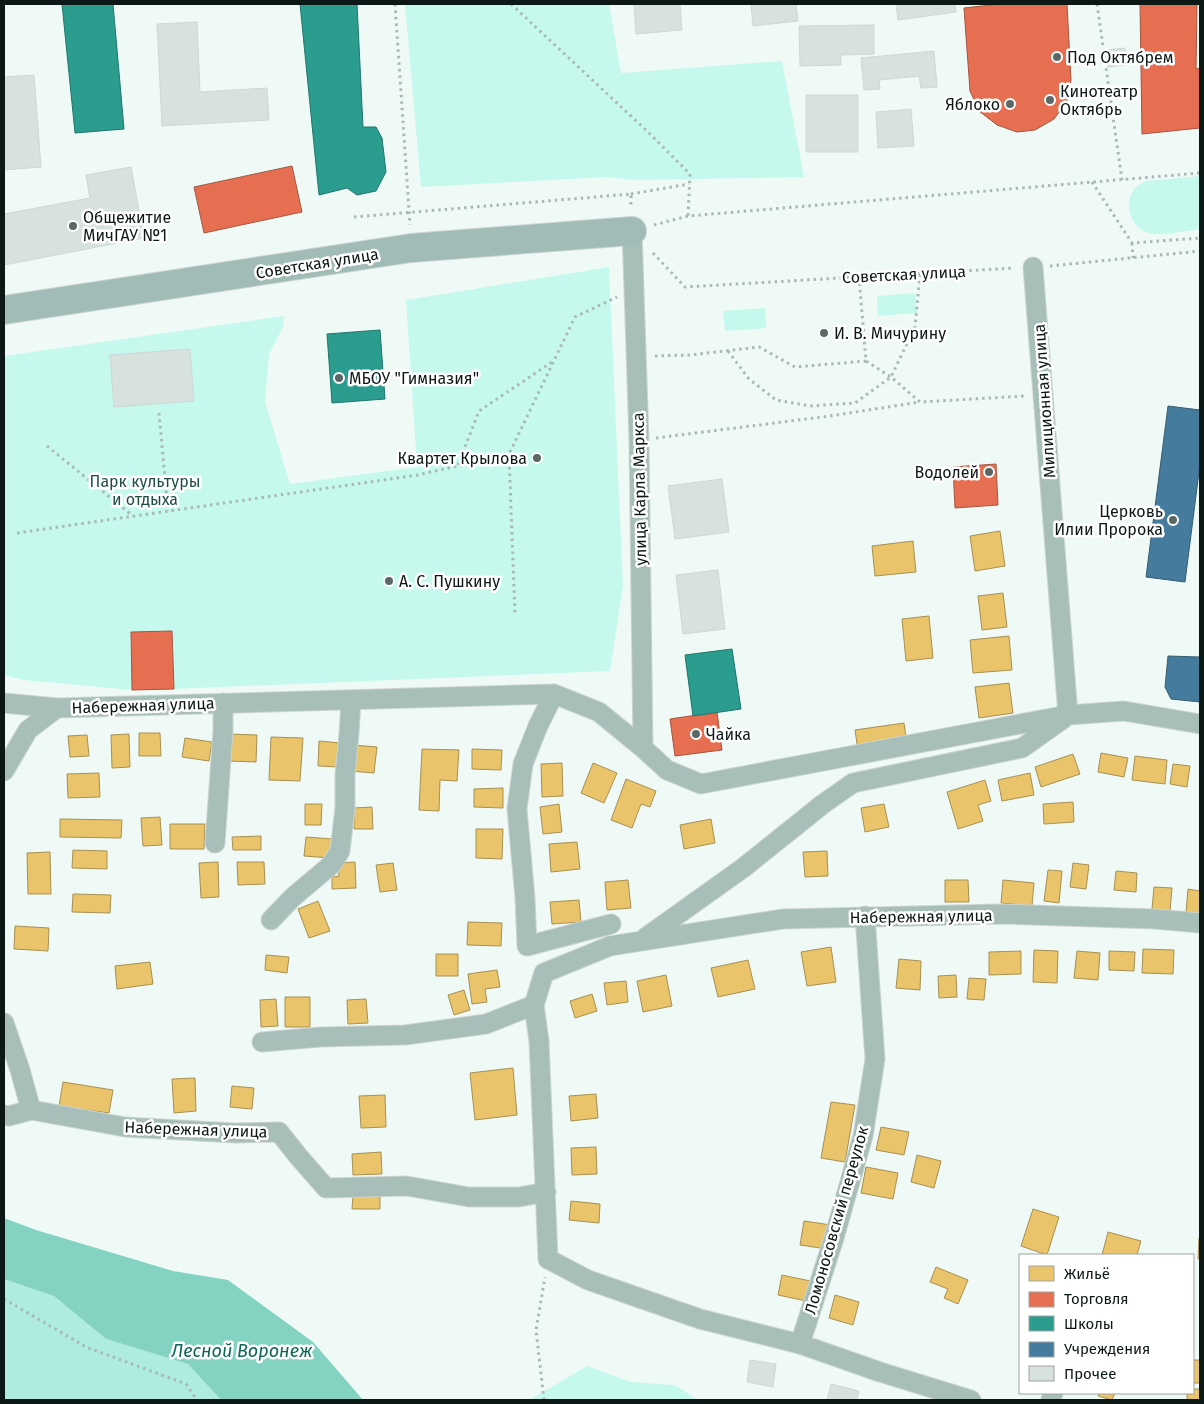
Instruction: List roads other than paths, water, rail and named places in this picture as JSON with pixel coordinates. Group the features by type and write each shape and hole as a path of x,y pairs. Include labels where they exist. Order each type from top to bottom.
{"main road":[{"name":"Советская улица","path":"4,310 411,248 632,231"}],"street":[{"name":"улица Карла Маркса","path":"632,231 638,440 643,748"},
{"name":"Милиционная улица","path":"1033,267 1068,715"},
{"name":"Набережная улица","path":"4,770 28,730 57,708 554,694 599,712 643,748 666,770 701,784 1068,715 1124,711 1200,724"},
{"path":"554,694 538,726 523,764 517,809 527,946 612,924"},
{"path":"271,920 299,892 331,866 340,851 345,808 344,775 351,700"},
{"path":"4,703 57,708"},
{"name":"Набережная улица","path":"215,843 223,730 223,703"},
{"name":"Набережная улица","path":"643,940 743,868 853,783 1022,748 1068,715"},
{"name":"Набережная улица","path":"800,1344 700,1319 588,1280 548,1259 539,1041 534,1005 544,973 610,946 783,919 998,914 1155,919 1200,923"},
{"name":"Ломоносовский переулок","path":"800,1344 834,1238 863,1136 875,1059 865,916"},
{"path":"262,1042 321,1037 405,1035 486,1024 534,1005"},
{"path":"4,1023 31,1110"},
{"name":"Набережная улица","path":"4,1115 9,1116 31,1110 125,1127 235,1133 279,1132 326,1188 407,1186 469,1197 519,1197 546,1192"},
{"path":"800,1344 880,1372 971,1400"}],"water":[{"name":"Лесной Воронеж","path":"4,1218 36,1230 173,1271 228,1280 313,1342 363,1400 221,1400 188,1364 106,1339 54,1296 4,1279"}],"place":[{"name":"Под Октябрем","path":"1057,57"},
{"name":"Кинотеатр Октябрь","path":"1050,100"},
{"name":"Яблоко","path":"1010,104"},
{"name":"Общежитие МичГАУ №1","path":"73,226"},
{"name":"И. В. Мичурину","path":"824,333"},
{"name":"МБОУ \"Гимназия\"","path":"339,378"},
{"name":"Квартет Крылова","path":"537,458"},
{"name":"Водолей","path":"989,472"},
{"name":"Церковь Илии Пророка","path":"1173,520"},
{"name":"А. С. Пушкину","path":"389,581"},
{"name":"Чайка","path":"696,734"}],"park label":[{"name":"Парк культуры и отдыха","path":"145,490"}]}
